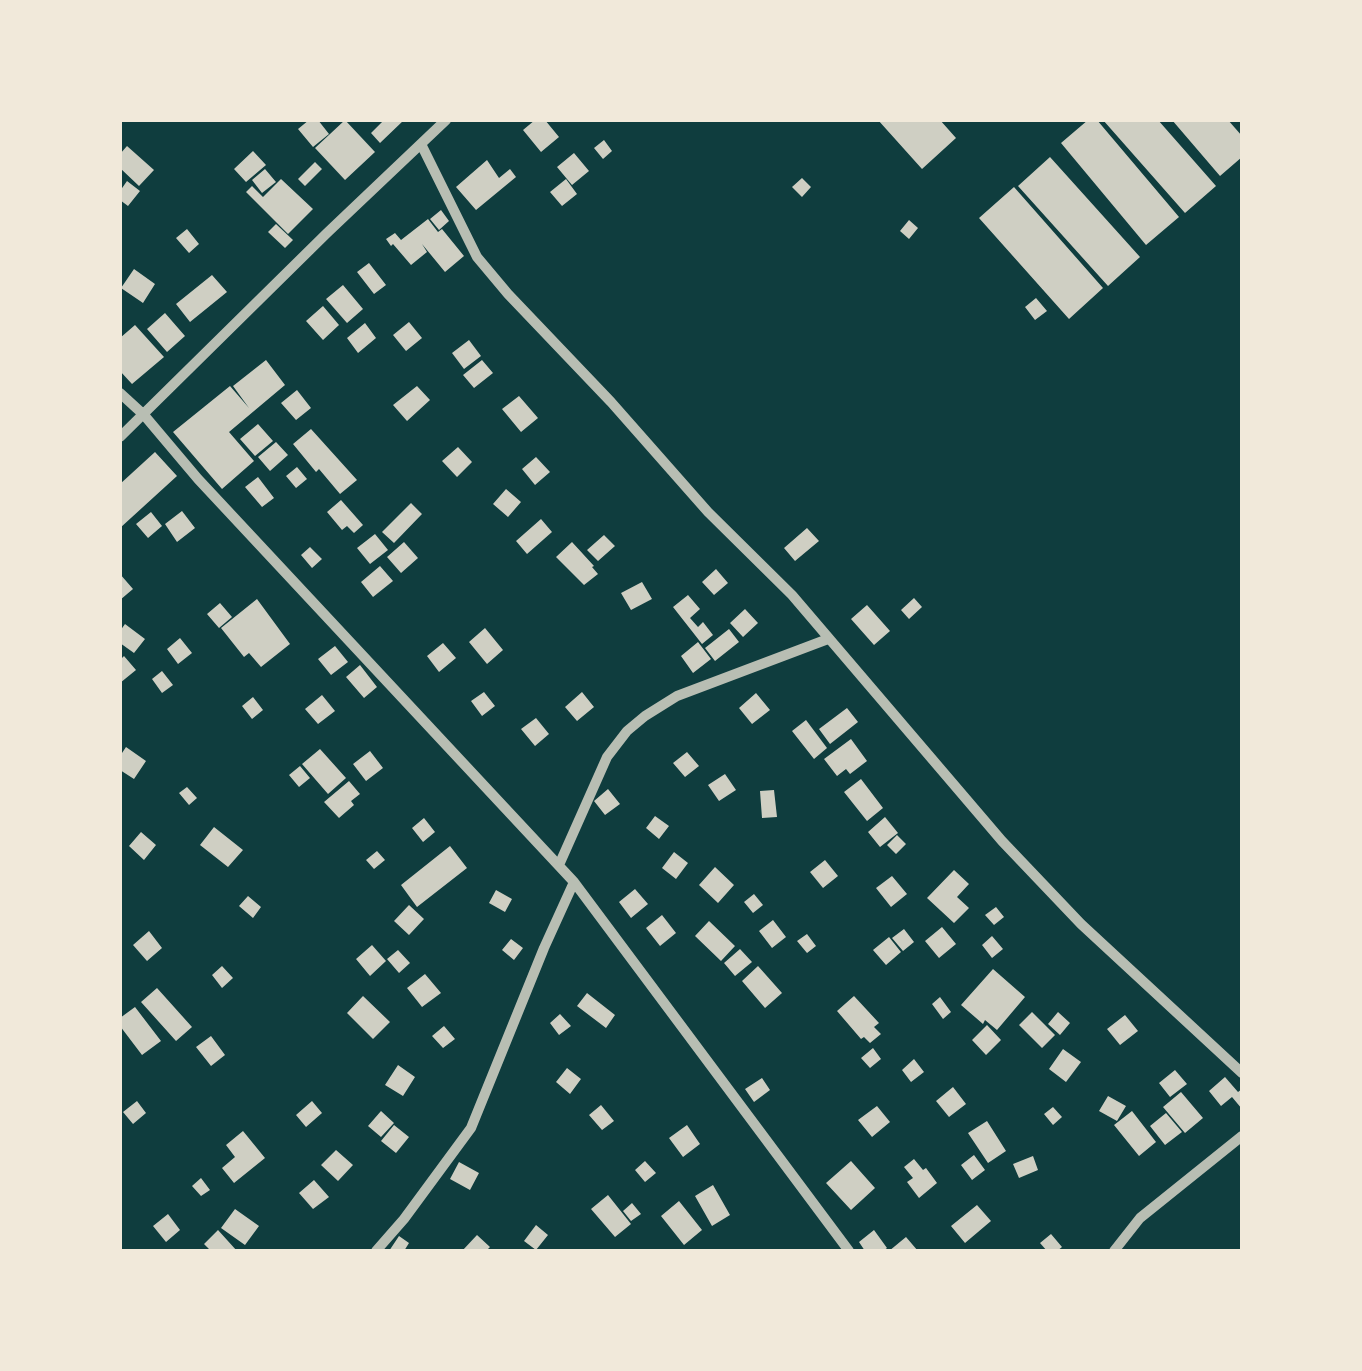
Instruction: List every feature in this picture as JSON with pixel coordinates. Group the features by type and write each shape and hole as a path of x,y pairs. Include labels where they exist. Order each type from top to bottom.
{"street":[{"path":"120,437 446,120"},
{"path":"421,144 477,257 508,294 708,512 792,596 1015,855 1081,924 1242,1073"},
{"path":"120,392 574,882 849,1251"},
{"path":"559,865 607,757 627,731 677,696 828,638"},
{"path":"376,1251 471,1128 574,882"},
{"path":"1114,1251 1140,1218 1242,1136"}],"building":[{"path":"309,120 318,120 329,134 313,147 298,129"},
{"path":"345,120 375,152 345,180 315,148"},
{"path":"384,120 404,120 380,143 371,133"},
{"path":"535,120 545,120 559,137 541,152 523,130"},
{"path":"878,120 940,120 956,138 922,169"},
{"path":"1088,120 1097,120 1179,217 1146,245 1061,143"},
{"path":"1103,120 1158,120 1216,186 1185,213"},
{"path":"1172,120 1228,120 1242,136 1242,157 1220,176"},
{"path":"604,140 612,151 603,159 594,148"},
{"path":"127,146 154,170 139,186 120,168 120,154"},
{"path":"253,151 266,165 246,182 234,169"},
{"path":"574,153 589,171 572,185 557,167"},
{"path":"1050,157 1140,257 1108,286 1018,186"},
{"path":"487,160 499,178 510,169 516,177 476,210 456,187"},
{"path":"315,162 322,169 305,186 298,179"},
{"path":"265,169 276,182 262,193 252,180"},
{"path":"802,178 811,187 802,197 792,187"},
{"path":"281,179 313,209 288,234 246,192 252,186 263,197"},
{"path":"566,179 577,194 562,206 550,192"},
{"path":"127,181 140,191 128,206 120,200 120,191"},
{"path":"1014,187 1103,288 1069,319 979,218"},
{"path":"441,210 449,221 439,230 430,219"},
{"path":"428,219 438,232 442,229 464,256 445,272 422,244 427,252 411,265 386,239 395,233 401,240"},
{"path":"909,220 918,228 909,239 900,231"},
{"path":"276,224 293,240 285,248 268,232"},
{"path":"187,229 199,244 189,253 176,238"},
{"path":"369,263 386,285 374,294 357,272"},
{"path":"134,269 155,284 143,303 121,288"},
{"path":"212,275 227,292 190,322 176,304"},
{"path":"343,285 363,309 347,323 326,299"},
{"path":"1036,298 1047,311 1035,320 1025,307"},
{"path":"323,306 339,325 323,340 306,321"},
{"path":"165,313 185,336 167,352 147,329"},
{"path":"409,322 422,338 406,351 393,335"},
{"path":"365,323 376,338 358,353 347,338"},
{"path":"135,325 164,357 132,384 120,371 120,338"},
{"path":"469,340 481,356 464,369 452,353"},
{"path":"266,360 285,385 229,432 254,461 222,489 173,432 230,386 249,408 233,386"},
{"path":"482,360 493,373 474,388 463,375"},
{"path":"417,386 430,400 407,421 393,405"},
{"path":"297,390 311,408 296,420 281,403"},
{"path":"519,396 538,418 521,432 502,409"},
{"path":"258,424 273,441 255,456 240,439"},
{"path":"311,429 357,480 340,494 293,444"},
{"path":"276,442 288,455 270,471 258,457"},
{"path":"458,447 472,462 457,477 442,461"},
{"path":"155,452 177,476 120,528 120,484"},
{"path":"536,457 550,472 535,485 522,469"},
{"path":"297,467 307,479 296,488 286,476"},
{"path":"258,477 274,498 262,507 245,487"},
{"path":"506,489 521,502 508,517 493,504"},
{"path":"341,500 363,525 354,533 347,526 342,530 327,512"},
{"path":"411,503 422,514 394,543 382,532"},
{"path":"182,511 195,528 177,542 165,524"},
{"path":"151,512 162,526 148,538 136,524"},
{"path":"541,519 552,532 527,554 516,541"},
{"path":"807,528 819,541 795,561 784,548"},
{"path":"375,534 388,550 370,564 357,548"},
{"path":"604,535 615,546 598,561 587,550"},
{"path":"404,542 418,558 401,573 387,557"},
{"path":"572,542 598,574 584,585 556,557"},
{"path":"310,547 322,559 312,568 301,555"},
{"path":"380,566 393,581 373,597 361,582"},
{"path":"716,569 728,583 714,595 702,582"},
{"path":"120,574 133,589 120,600"},
{"path":"642,582 652,599 631,610 621,593"},
{"path":"688,595 700,609 690,618 698,627 703,622 713,635 702,644 673,607"},
{"path":"914,598 922,607 909,619 901,610"},
{"path":"257,599 290,644 261,667 249,653 244,657 221,628"},
{"path":"220,603 232,617 219,628 207,614"},
{"path":"867,605 890,631 874,645 851,619"},
{"path":"745,609 758,623 743,637 730,623"},
{"path":"125,624 145,639 134,653 120,643 120,631"},
{"path":"485,628 503,650 487,664 469,642"},
{"path":"729,629 739,642 715,661 705,648"},
{"path":"180,638 192,653 178,664 167,649"},
{"path":"698,642 711,659 693,673 681,656"},
{"path":"443,643 456,658 439,672 427,656"},
{"path":"335,646 348,662 331,675 318,659"},
{"path":"124,656 136,670 120,683 120,660"},
{"path":"360,665 377,687 364,698 346,677"},
{"path":"162,671 173,685 162,693 152,679"},
{"path":"484,692 495,706 482,716 471,701"},
{"path":"582,692 594,707 577,721 565,707"},
{"path":"756,693 770,710 752,724 739,708"},
{"path":"322,695 335,711 318,724 305,709"},
{"path":"253,697 263,710 252,719 242,706"},
{"path":"847,708 858,722 830,744 819,729"},
{"path":"536,718 549,734 535,746 521,729"},
{"path":"806,720 827,748 814,759 792,731"},
{"path":"851,739 867,761 850,774 846,769 837,776 824,759"},
{"path":"126,747 146,761 134,779 120,770 120,756"},
{"path":"320,749 346,778 328,794 302,764"},
{"path":"370,751 383,768 366,781 353,764"},
{"path":"687,752 699,766 685,777 673,763"},
{"path":"300,766 310,778 299,787 289,775"},
{"path":"725,774 736,790 719,801 708,785"},
{"path":"861,779 883,808 867,821 844,792"},
{"path":"349,781 360,794 339,818 324,802"},
{"path":"187,787 197,798 189,805 179,793"},
{"path":"608,789 620,804 605,815 594,801"},
{"path":"774,790 777,817 762,818 760,791"},
{"path":"655,816 669,826 659,839 646,828"},
{"path":"885,817 898,833 880,847 868,832"},
{"path":"424,818 435,832 423,842 412,828"},
{"path":"214,827 243,850 228,867 200,845"},
{"path":"141,832 156,845 144,860 129,846"},
{"path":"897,835 906,844 896,854 887,845"},
{"path":"450,846 467,868 417,907 401,885"},
{"path":"377,851 385,860 374,869 366,860"},
{"path":"674,852 688,863 676,879 662,868"},
{"path":"825,860 838,876 823,888 810,872"},
{"path":"715,867 734,885 718,903 699,885"},
{"path":"954,870 969,884 957,897 969,908 954,923 927,898"},
{"path":"892,876 907,894 891,907 876,888"},
{"path":"635,889 648,904 631,918 619,902"},
{"path":"496,890 512,899 505,912 489,903"},
{"path":"754,894 763,905 753,913 744,902"},
{"path":"248,896 261,907 253,918 239,906"},
{"path":"409,905 424,919 409,935 394,921"},
{"path":"996,907 1004,917 994,925 985,915"},
{"path":"662,915 676,933 660,946 646,928"},
{"path":"773,920 786,937 772,948 759,931"},
{"path":"709,921 735,946 721,961 695,936"},
{"path":"942,927 956,944 939,958 925,941"},
{"path":"904,929 914,942 903,951 892,938"},
{"path":"149,931 162,948 147,961 133,945"},
{"path":"807,934 816,946 807,953 797,941"},
{"path":"992,936 1003,949 992,958 982,945"},
{"path":"889,937 901,952 886,965 873,950"},
{"path":"511,939 523,948 514,960 502,950"},
{"path":"372,945 386,961 370,976 356,959"},
{"path":"740,949 752,962 735,976 724,963"},
{"path":"398,950 410,963 399,973 387,959"},
{"path":"222,966 233,978 222,988 212,975"},
{"path":"758,966 782,993 765,1008 742,981"},
{"path":"993,969 1025,997 997,1030 985,1020 983,1024 961,1005"},
{"path":"425,974 441,993 422,1007 407,988"},
{"path":"157,988 192,1027 176,1041 141,1002"},
{"path":"587,993 615,1015 606,1028 577,1006"},
{"path":"363,996 390,1022 373,1039 347,1013"},
{"path":"854,996 879,1023 874,1027 881,1034 870,1043 864,1037 861,1039 837,1011"},
{"path":"940,997 951,1012 943,1019 932,1004"},
{"path":"135,1007 161,1041 142,1055 120,1026 120,1018"},
{"path":"1032,1012 1055,1035 1042,1048 1019,1025"},
{"path":"1058,1012 1070,1023 1060,1035 1048,1024"},
{"path":"560,1014 571,1026 559,1035 550,1023"},
{"path":"1125,1015 1138,1031 1120,1045 1107,1029"},
{"path":"987,1025 1001,1040 986,1055 972,1040"},
{"path":"444,1026 455,1039 443,1048 432,1036"},
{"path":"211,1036 225,1055 211,1066 196,1047"},
{"path":"873,1048 881,1059 870,1068 861,1058"},
{"path":"1063,1049 1081,1062 1066,1082 1049,1069"},
{"path":"914,1059 924,1072 911,1082 902,1070"},
{"path":"398,1065 415,1077 403,1096 385,1085"},
{"path":"567,1068 581,1079 570,1094 556,1082"},
{"path":"1175,1070 1187,1084 1170,1097 1159,1083"},
{"path":"1225,1077 1238,1092 1242,1089 1242,1109 1232,1097 1221,1106 1209,1091"},
{"path":"762,1078 770,1090 754,1102 745,1089"},
{"path":"953,1087 966,1104 949,1117 936,1101"},
{"path":"1181,1092 1203,1118 1185,1133 1163,1107"},
{"path":"1108,1096 1126,1106 1117,1121 1099,1111"},
{"path":"137,1101 146,1113 133,1124 123,1112"},
{"path":"312,1101 322,1113 306,1127 296,1115"},
{"path":"601,1105 614,1121 602,1130 589,1115"},
{"path":"877,1106 890,1122 872,1137 858,1120"},
{"path":"1053,1107 1062,1117 1053,1125 1044,1114"},
{"path":"381,1111 394,1123 381,1137 368,1126"},
{"path":"1132,1111 1156,1142 1139,1156 1114,1125"},
{"path":"1166,1113 1182,1132 1165,1145 1150,1126"},
{"path":"987,1121 1006,1151 988,1163 968,1133"},
{"path":"394,1125 409,1137 396,1153 381,1141"},
{"path":"687,1125 700,1144 683,1157 669,1138"},
{"path":"243,1131 265,1158 234,1183 222,1168 235,1157 226,1145"},
{"path":"336,1150 353,1165 338,1181 321,1165"},
{"path":"974,1155 985,1170 972,1180 961,1165"},
{"path":"1033,1156 1038,1170 1019,1178 1013,1164"},
{"path":"914,1159 937,1183 919,1198 907,1182 913,1178 904,1167"},
{"path":"645,1161 656,1173 645,1182 635,1170"},
{"path":"851,1161 875,1188 851,1210 826,1183"},
{"path":"459,1162 479,1173 470,1190 450,1179"},
{"path":"201,1178 210,1190 201,1196 192,1186"},
{"path":"314,1180 329,1197 313,1209 299,1193"},
{"path":"713,1185 730,1215 712,1226 695,1196"},
{"path":"608,1195 631,1224 615,1237 591,1209"},
{"path":"679,1201 702,1230 684,1245 661,1216"},
{"path":"632,1203 641,1214 631,1221 623,1211"},
{"path":"977,1205 991,1221 965,1243 951,1226"},
{"path":"235,1209 259,1226 245,1245 221,1228"},
{"path":"168,1214 180,1230 166,1242 153,1226"},
{"path":"536,1225 548,1235 536,1250 524,1241"},
{"path":"218,1230 237,1251 211,1251 204,1244"},
{"path":"874,1230 887,1248 865,1251 859,1242"},
{"path":"1051,1234 1062,1247 1057,1251 1047,1251 1040,1243"},
{"path":"477,1235 490,1247 486,1251 462,1251"},
{"path":"399,1236 409,1243 404,1251 389,1251"},
{"path":"906,1237 918,1251 889,1251"}]}
